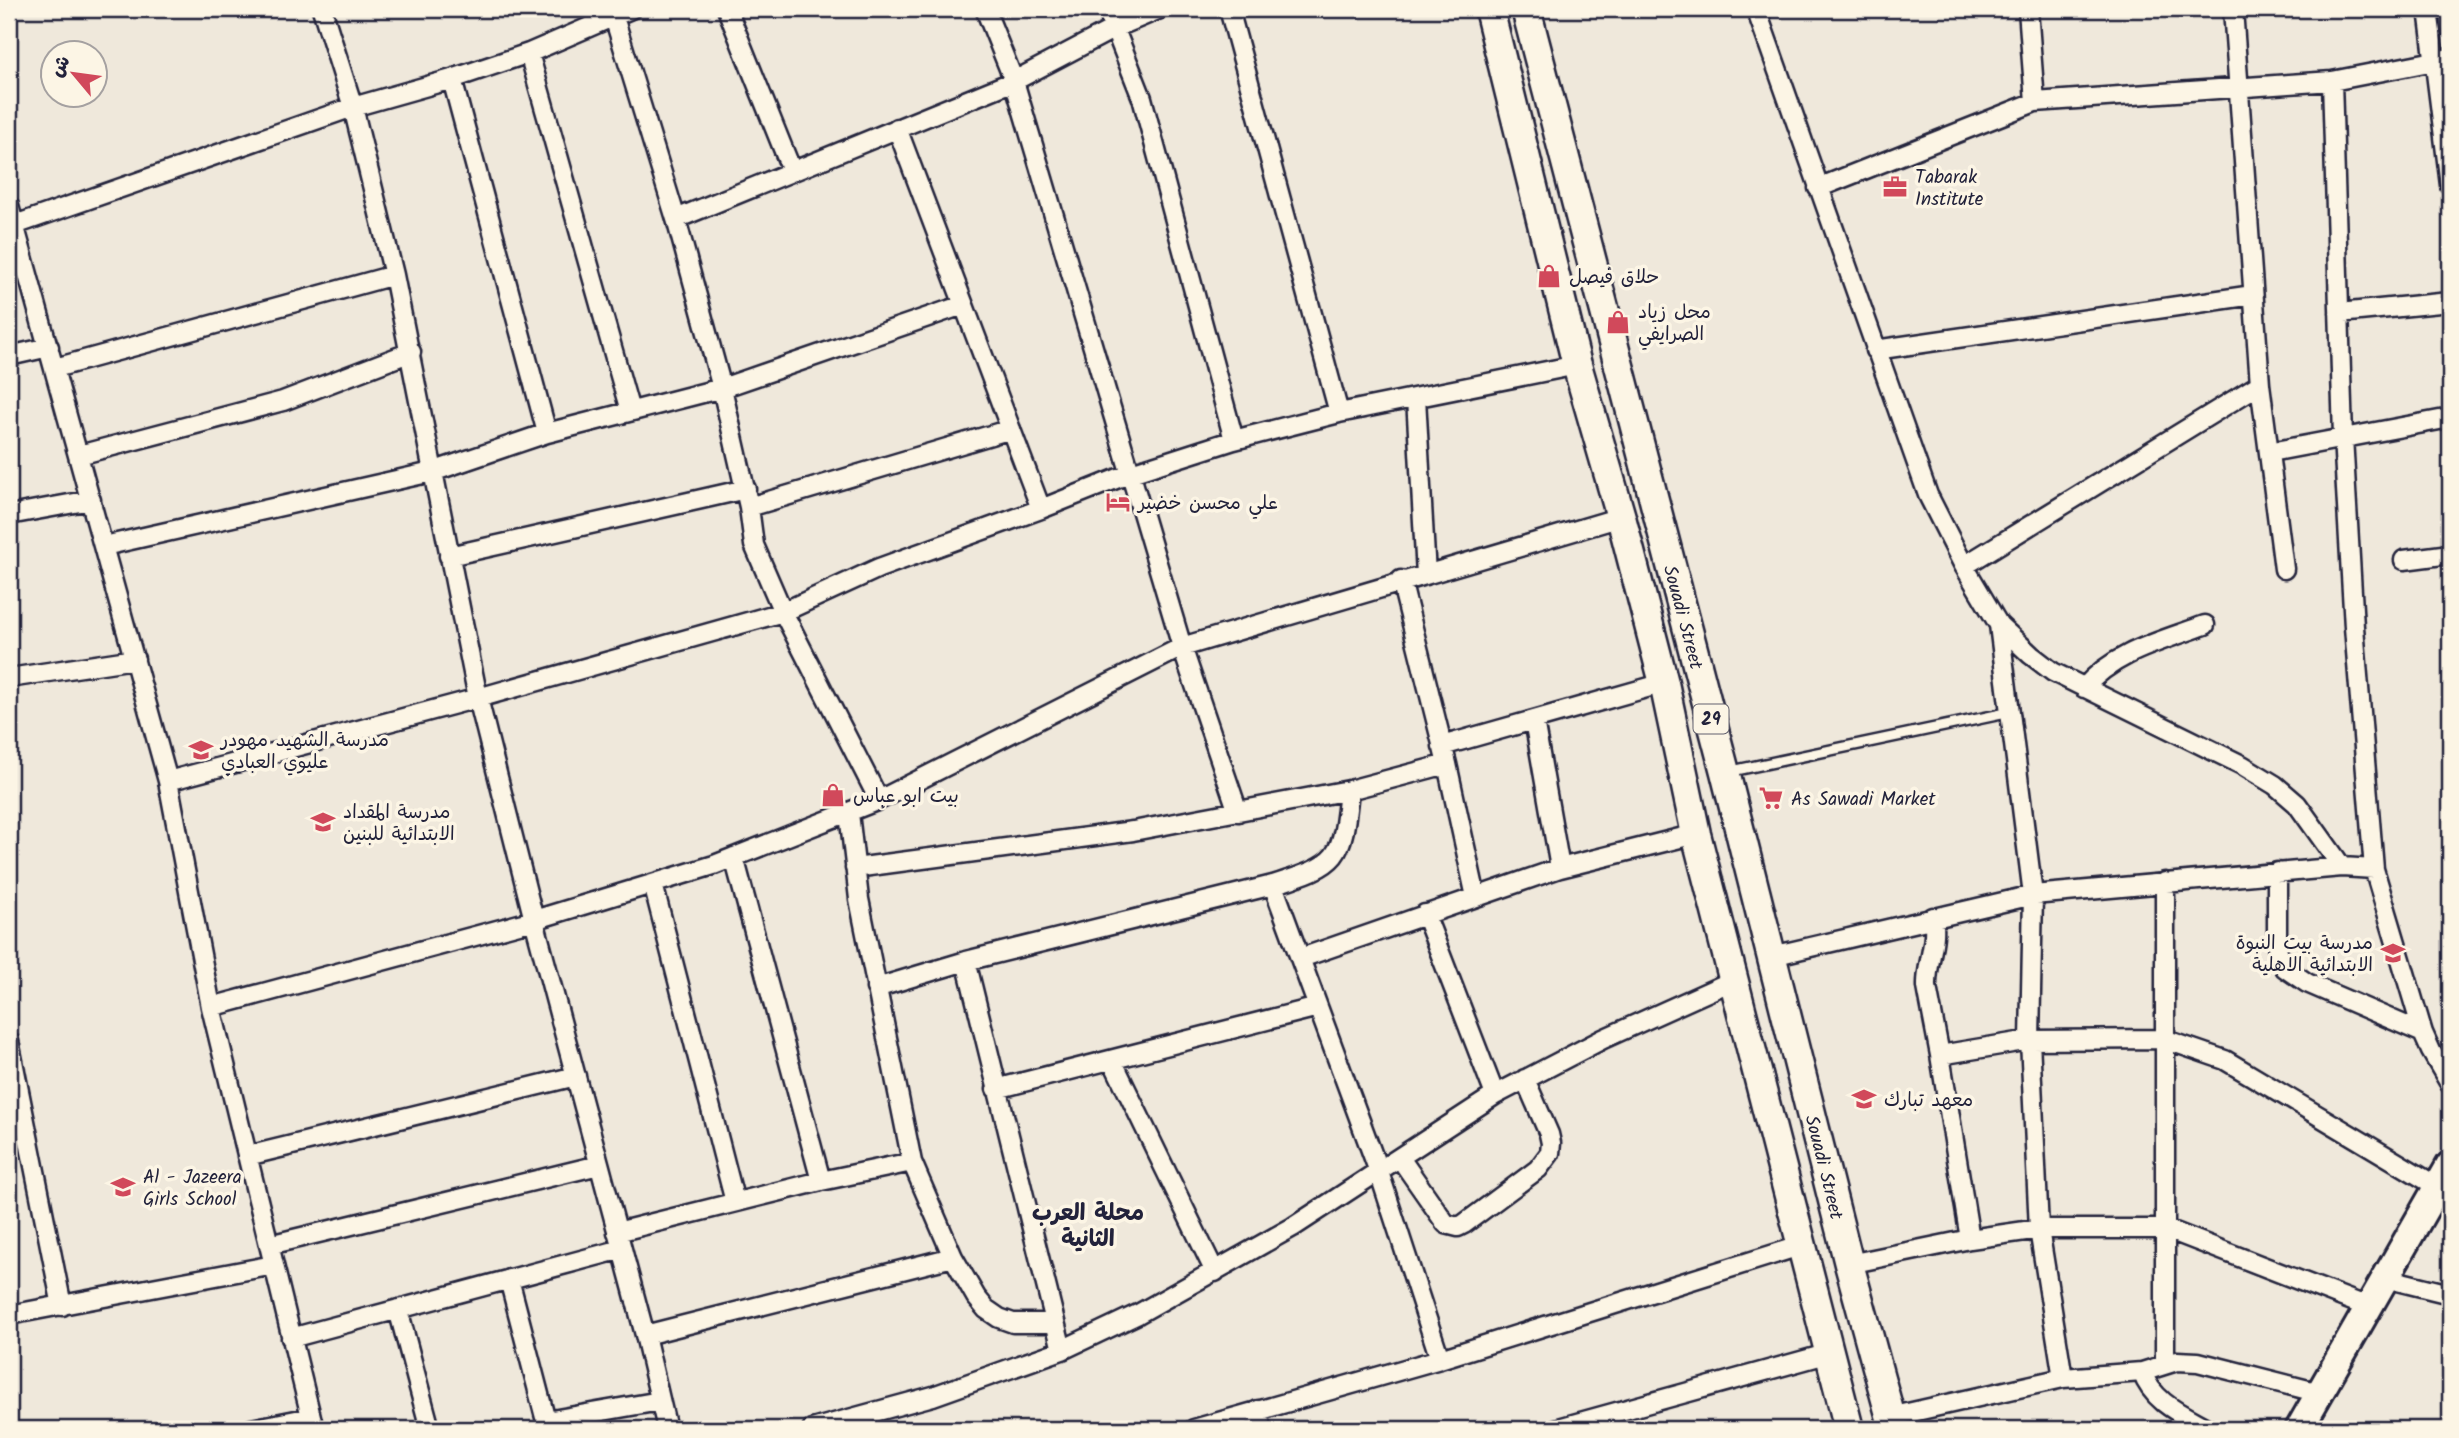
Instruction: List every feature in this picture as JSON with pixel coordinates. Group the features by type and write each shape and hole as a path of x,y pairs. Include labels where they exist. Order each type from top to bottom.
{"main road":[{"name":"Souadi Street","path":"1489,9 1577,365 1621,517 1664,683 1696,834 1849,1429"},
{"name":"Souadi Street","path":"1526,9 1892,1423"},
{"path":"1684,781 1725,772"}],"street":[{"path":"323,9 353,107 394,275 478,698 534,920 645,1335 667,1429"},
{"path":"11,227 353,107 452,79 530,53 631,9"},
{"path":"727,9 792,171"},
{"path":"985,9 1014,81 1182,647 1238,812"},
{"path":"1107,9 1142,98 1234,440"},
{"path":"676,219 1014,81 1115,28 1160,9"},
{"path":"1229,9 1339,413"},
{"path":"1756,9 1928,495 1964,566 2000,625 2053,672 2242,765 2275,785 2297,804 2342,867"},
{"path":"2028,9 2035,102"},
{"path":"2233,9 2260,384 2284,569"},
{"path":"2428,9 2443,60 2450,185"},
{"path":"614,17 676,219 722,388 747,498 754,545 783,612 879,800"},
{"path":"530,53 630,411"},
{"path":"1818,188 2035,102 2332,81 2443,60"},
{"path":"452,79 547,433"},
{"path":"2332,81 2343,437 2354,627 2374,869 2423,1033 2450,1084"},
{"path":"897,128 1041,509"},
{"path":"9,206 11,227 50,347 169,781 211,1007 312,1423 251,1429"},
{"path":"55,368 394,275"},
{"path":"1875,350 2253,295"},
{"path":"2339,313 2450,302"},
{"path":"104,546 432,472 547,433 722,388 963,305"},
{"path":"9,356 50,347"},
{"path":"79,455 283,401 411,352"},
{"path":"169,781 783,612 879,568 1131,473 1234,440 1339,413 1577,365"},
{"path":"1964,566 2260,384"},
{"path":"1416,398 1426,575"},
{"path":"2270,452 2450,418"},
{"path":"449,556 747,498 1011,429"},
{"path":"9,515 91,500"},
{"path":"211,1007 534,920 734,857 879,800 1182,647 1621,517"},
{"path":"2404,560 2450,554"},
{"path":"1401,580 1476,897"},
{"path":"2000,625 2033,895 2030,1040 2039,1229 2063,1378"},
{"path":"2084,688 2098,672 2115,660 2205,625"},
{"path":"9,678 135,659"},
{"path":"855,868 1133,831 1349,790 1534,720 1664,683"},
{"path":"1534,720 1560,868"},
{"path":"876,988 966,961 1273,884 1324,866 1342,841 1349,790"},
{"path":"849,813 859,899 912,1162 953,1257 986,1309 1013,1323 1055,1323"},
{"path":"1301,958 1560,868 1696,834"},
{"path":"734,857 821,1181"},
{"path":"1772,956 2033,895 2342,867 2374,869"},
{"path":"2277,873 2277,945 2279,958 2285,968 2307,983 2423,1033"},
{"path":"2165,882 2165,1363"},
{"path":"653,884 735,1202"},
{"path":"1273,884 1379,1172 1440,1359"},
{"path":"1425,914 1495,1095"},
{"path":"1933,918 1935,938 1927,987 1970,1238"},
{"path":"966,961 1062,1350"},
{"path":"812,1429 933,1396 1062,1350 1138,1314 1293,1227 1495,1095 1603,1039 1734,980"},
{"path":"996,1089 1318,1007"},
{"path":"1940,1055 2030,1040 2164,1039 2225,1060 2444,1176 2299,1429"},
{"path":"9,1041 62,1306"},
{"path":"1112,1060 1215,1272"},
{"path":"247,1156 576,1076"},
{"path":"1400,1158 1446,1224 1458,1227 1464,1224 1538,1169 1550,1153 1549,1134 1525,1079"},
{"path":"291,1338 509,1279 735,1202 912,1162"},
{"path":"269,1245 599,1165"},
{"path":"1849,1264 1970,1238 2039,1229 2166,1229 2368,1307"},
{"path":"1194,1429 1440,1359 1803,1245"},
{"path":"645,1335 953,1257"},
{"path":"9,1315 274,1265"},
{"path":"2385,1278 2450,1294"},
{"path":"509,1279 547,1425 660,1401"},
{"path":"398,1309 430,1429"},
{"path":"1555,1429 1830,1353"},
{"path":"1892,1423 2063,1378 2142,1372 2165,1363 2188,1360 2320,1393"},
{"path":"2142,1372 2151,1392 2159,1400 2208,1429"},
{"path":"1258,1410 1261,1429"}],"lane":[{"path":"1725,772 2012,712"}],"place":[{"name":"Tabarak Institute","path":"1895,187"},
{"name":"حلاق فيصل","path":"1549,276"},
{"name":"محل زياد الصرايفي","path":"1618,322"},
{"name":"علي محسن خضير","path":"1118,502"},
{"name":"مدرسة الشهيد مهودر عليوي العبادي","path":"201,750"},
{"name":"بيت ابو عباس","path":"833,795"},
{"name":"As Sawadi Market","path":"1771,798"},
{"name":"مدرسة المقداد الابتدائية للبنين","path":"323,822"},
{"name":"مدرسة بيت النبوة الابتدائية الاهلية","path":"2393,953"},
{"name":"معهد تبارك","path":"1864,1099"},
{"name":"Al - Jazeera Girls School","path":"123,1187"}],"district":[{"name":"محلة العرب الثانية","path":"1088,1225"}]}
